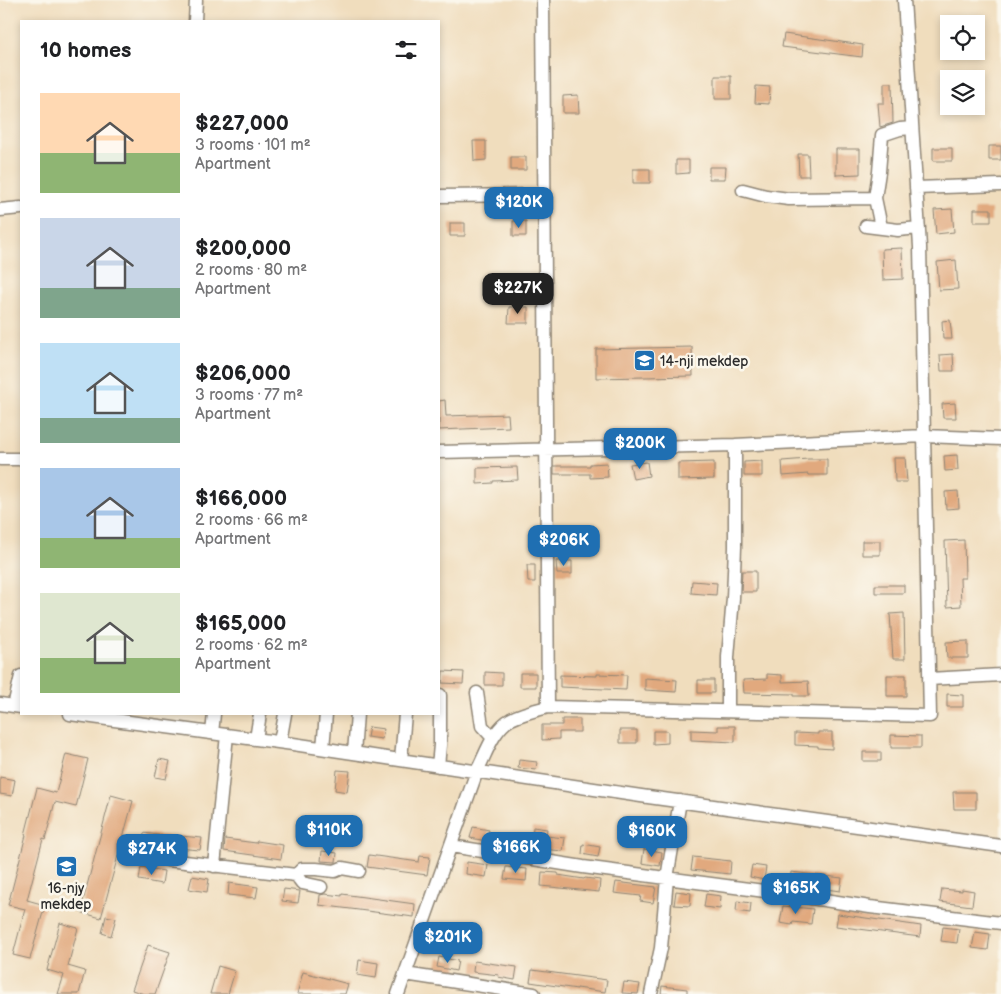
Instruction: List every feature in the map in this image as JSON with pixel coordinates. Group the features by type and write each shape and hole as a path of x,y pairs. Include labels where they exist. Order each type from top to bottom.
{"street":[{"path":"195,20 196,0"},
{"path":"543,0 548,707"},
{"path":"398,994 477,771 494,738 510,720 548,707 930,716 919,228 904,0"},
{"path":"881,228 875,198 882,135 900,129 912,128"},
{"path":"916,188 1001,185"},
{"path":"743,190 789,199 875,198"},
{"path":"440,196 544,195"},
{"path":"0,210 20,208"},
{"path":"866,226 898,230 919,228"},
{"path":"440,452 735,445 924,436 1001,439"},
{"path":"728,711 728,657 735,547 735,445"},
{"path":"0,459 20,459"},
{"path":"929,679 1001,675"},
{"path":"0,704 18,706 20,686"},
{"path":"476,693 482,726 494,738"},
{"path":"438,766 440,695"},
{"path":"84,715 124,718 212,733 438,766 1001,846"},
{"path":"212,733 214,715"},
{"path":"256,739 260,715"},
{"path":"280,742 285,715"},
{"path":"323,748 326,715"},
{"path":"354,753 357,715"},
{"path":"401,760 405,715"},
{"path":"214,866 227,735"},
{"path":"651,994 661,948 668,878 680,801"},
{"path":"451,846 583,867 870,907 1001,923"},
{"path":"168,860 296,875 302,883 321,887"},
{"path":"296,875 302,869 316,868 335,871 342,868 359,871"},
{"path":"405,974 534,994"}],"building":[{"path":"784,34 863,45 862,57 782,47"},
{"path":"715,76 731,76 731,99 715,99"},
{"path":"884,83 892,83 893,123 880,127 878,103 884,103"},
{"path":"756,86 770,87 769,104 755,103"},
{"path":"578,95 579,113 563,113 563,96"},
{"path":"473,141 486,141 486,160 474,161"},
{"path":"989,146 1001,146 1001,160 989,160"},
{"path":"933,148 952,148 952,161 933,161"},
{"path":"836,149 860,149 860,174 836,175"},
{"path":"798,154 808,154 809,176 799,176"},
{"path":"511,157 526,157 526,170 511,170"},
{"path":"676,160 689,160 689,173 676,174"},
{"path":"709,167 726,167 725,179 709,179"},
{"path":"633,169 650,169 650,183 633,183"},
{"path":"952,209 954,232 936,234 934,210"},
{"path":"974,209 991,209 991,222 974,222"},
{"path":"513,221 526,221 526,236 513,236"},
{"path":"450,223 465,223 465,236 450,236"},
{"path":"902,248 903,279 883,280 882,249"},
{"path":"956,260 958,289 939,290 937,262"},
{"path":"509,307 528,307 528,323 508,323"},
{"path":"950,320 952,339 943,339 942,321"},
{"path":"692,347 693,376 596,378 596,349"},
{"path":"953,354 954,371 941,371 940,355"},
{"path":"445,400 446,416 508,414 509,427 440,430 440,401"},
{"path":"955,403 956,418 943,418 942,404"},
{"path":"957,455 958,470 945,471 944,456"},
{"path":"894,458 905,458 907,482 895,482"},
{"path":"827,459 827,475 783,476 782,461"},
{"path":"762,461 762,476 744,476 744,462"},
{"path":"647,462 649,476 633,479 630,464"},
{"path":"714,462 714,479 678,480 678,463"},
{"path":"607,463 608,477 590,478 590,474 554,474 554,466 590,466 590,464"},
{"path":"517,467 518,480 477,484 477,468"},
{"path":"958,491 959,508 946,509 945,492"},
{"path":"964,540 965,578 960,578 961,606 947,607 945,541"},
{"path":"862,541 880,541 880,555 862,555"},
{"path":"556,561 572,561 572,574 557,574"},
{"path":"527,565 535,565 535,582 528,582"},
{"path":"742,571 756,571 756,592 741,592"},
{"path":"692,581 717,583 716,595 691,593"},
{"path":"875,585 904,585 904,593 875,593"},
{"path":"904,613 905,659 893,659 890,614"},
{"path":"968,641 968,658 947,658 946,642"},
{"path":"443,671 464,672 463,684 442,683"},
{"path":"485,672 502,673 502,685 485,685"},
{"path":"520,673 536,673 536,687 520,687"},
{"path":"597,674 627,675 626,690 560,687 560,675 597,676"},
{"path":"767,674 782,675 782,682 808,681 809,696 744,693 743,680 767,679"},
{"path":"887,675 906,675 906,696 887,696"},
{"path":"645,678 677,680 676,692 645,690"},
{"path":"698,680 714,680 714,693 698,693"},
{"path":"947,694 963,695 963,707 947,707"},
{"path":"562,719 580,719 580,732 559,732 559,739 542,740 542,725 562,725"},
{"path":"718,726 735,726 735,742 691,740 691,730 718,731"},
{"path":"369,727 384,729 382,739 367,737"},
{"path":"620,730 637,730 637,743 620,743"},
{"path":"653,731 668,731 668,743 653,744"},
{"path":"818,732 832,732 832,749 795,745 795,733 818,734"},
{"path":"891,735 921,736 921,748 891,748"},
{"path":"863,752 881,752 881,761 863,761"},
{"path":"66,754 88,759 76,807 55,802 45,840 43,839 27,900 45,905 30,959 13,955 25,909 8,905 37,788 56,793"},
{"path":"159,759 170,761 166,779 155,777"},
{"path":"519,760 537,762 536,770 518,768"},
{"path":"337,770 350,771 347,792 335,790"},
{"path":"0,777 15,780 12,796 0,794"},
{"path":"953,792 976,792 976,809 954,809"},
{"path":"111,795 133,801 101,918 80,912"},
{"path":"473,827 489,830 487,841 470,838"},
{"path":"533,827 547,829 546,836 565,838 563,851 531,848"},
{"path":"144,833 181,838 181,836 202,838 200,850 143,845"},
{"path":"225,839 283,845 281,859 224,851"},
{"path":"583,844 600,847 598,857 582,854"},
{"path":"644,849 662,852 660,866 642,863"},
{"path":"322,851 337,853 336,862 321,861"},
{"path":"369,855 419,862 420,856 430,857 427,875 367,867"},
{"path":"693,857 731,861 730,874 691,870"},
{"path":"467,862 488,865 486,877 466,874"},
{"path":"752,865 766,867 764,880 750,877"},
{"path":"141,867 164,871 162,884 139,880"},
{"path":"506,867 527,869 526,881 504,879"},
{"path":"542,872 600,880 599,892 541,886"},
{"path":"791,872 842,878 840,891 790,884"},
{"path":"192,876 209,879 207,892 189,889"},
{"path":"616,882 656,887 653,903 640,901 641,896 614,893"},
{"path":"229,883 258,887 256,898 228,895"},
{"path":"284,889 300,891 298,903 282,901"},
{"path":"942,889 974,891 972,906 940,902"},
{"path":"676,891 691,893 690,906 674,905"},
{"path":"342,894 415,904 414,917 319,905 320,895 342,896"},
{"path":"706,894 721,896 720,909 704,907"},
{"path":"737,901 751,903 750,913 736,911"},
{"path":"783,906 813,909 811,924 793,922 792,925 780,923"},
{"path":"838,914 921,926 920,937 836,926"},
{"path":"106,916 116,918 111,936 102,933"},
{"path":"60,923 78,928 68,966 85,971 79,994 58,994 64,975 47,970"},
{"path":"943,927 959,929 957,943 941,941"},
{"path":"975,932 990,934 988,950 972,948"},
{"path":"148,945 170,952 155,994 144,994 132,990"},
{"path":"439,957 458,961 456,971 437,967"},
{"path":"359,960 378,963 376,978 357,975"},
{"path":"474,961 517,967 515,980 498,977 499,975 473,972"},
{"path":"218,966 235,971 228,994 210,994"},
{"path":"532,970 607,980 605,992 530,982"},
{"path":"303,972 348,984 345,994 297,994"},
{"path":"624,982 640,984 638,994 622,993"},
{"path":"662,986 687,989 687,994 661,994"}],"place":[{"name":"14-nji mekdep","path":"644,361"},
{"name":"16-njy mekdep","path":"66,866"}]}
